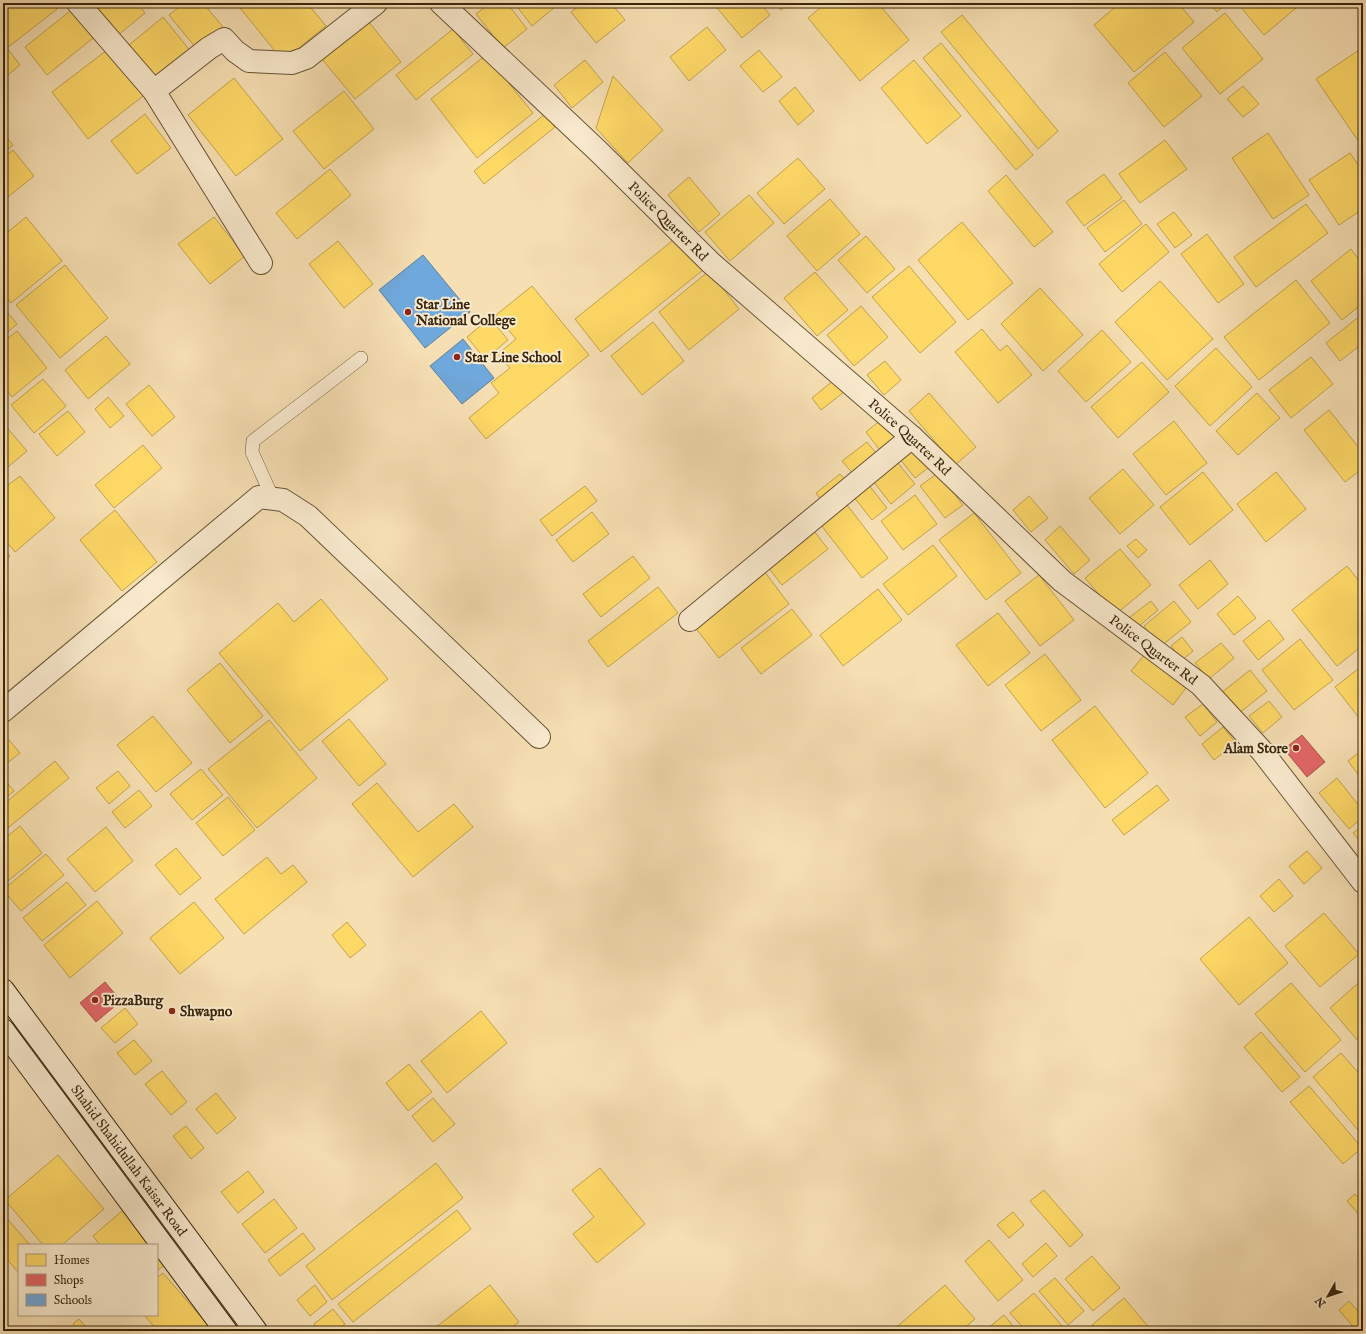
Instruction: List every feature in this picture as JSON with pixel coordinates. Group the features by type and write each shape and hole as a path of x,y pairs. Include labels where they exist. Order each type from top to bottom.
{"street":[{"path":"78,3 154,91 262,263"},
{"path":"154,91 209,48 224,39 235,51 249,61 292,63 306,58 376,3"},
{"name":"Police Quarter Rd","path":"441,3 594,147 711,263 912,437 1062,581 1201,685 1261,750 1363,882"},
{"path":"690,620 912,437"},
{"path":"3,711 259,497 283,500 308,516 539,737"},
{"name":"Shahid Shahidullah Kaisar Road","path":"3,990 256,1331"},
{"name":"Shahid Shahidullah Kaisar Road","path":"3,1030 226,1331"}],"lane":[{"path":"273,498 252,452 253,441 361,358"}],"building: Homes":[{"path":"3,3 52,3 57,9 7,48 20,65 3,79"},
{"path":"91,3 137,3 145,13 117,36"},
{"path":"184,3 203,3 223,27 196,48 169,15"},
{"path":"236,3 307,3 326,26 283,61"},
{"path":"490,3 507,3 527,29 503,48 476,14"},
{"path":"514,3 560,3 532,26"},
{"path":"583,3 611,3 625,20 596,43 571,12"},
{"path":"713,3 760,3 770,15 742,38"},
{"path":"775,3 789,3 781,10"},
{"path":"826,3 878,3 909,40 860,81 808,18"},
{"path":"1120,3 1178,3 1194,22 1134,72 1094,25"},
{"path":"1209,3 1227,3 1217,12"},
{"path":"1242,3 1302,3 1264,35 1239,5"},
{"path":"75,7 97,35 47,75 25,47"},
{"path":"1225,13 1263,59 1220,94 1182,48"},
{"path":"962,15 1058,131 1038,149 941,32"},
{"path":"163,17 192,53 157,81 129,45"},
{"path":"368,21 401,62 355,99 321,58"},
{"path":"707,27 726,50 689,81 670,57"},
{"path":"453,29 473,54 416,100 396,75"},
{"path":"941,43 1033,155 1016,170 923,58"},
{"path":"1362,48 1363,49 1363,148 1316,79"},
{"path":"107,50 143,96 88,139 52,92"},
{"path":"759,50 782,77 763,92 740,66"},
{"path":"1165,52 1202,96 1164,127 1128,83"},
{"path":"486,55 533,113 477,158 431,99"},
{"path":"585,60 603,82 572,108 554,85"},
{"path":"914,60 961,116 927,144 881,88"},
{"path":"613,76 663,130 628,163 596,128"},
{"path":"234,78 283,139 236,176 188,115"},
{"path":"1243,86 1259,104 1243,117 1227,99"},
{"path":"795,87 814,111 798,125 779,101"},
{"path":"344,91 374,129 324,169 293,131"},
{"path":"145,114 171,148 137,174 111,141"},
{"path":"545,114 555,127 484,184 474,171"},
{"path":"3,133 13,145 3,153"},
{"path":"1268,133 1309,195 1273,219 1232,158"},
{"path":"1165,140 1187,169 1140,203 1119,174"},
{"path":"13,150 34,176 3,201 3,158"},
{"path":"1350,153 1363,172 1363,209 1339,225 1309,180"},
{"path":"798,158 825,189 784,224 757,193"},
{"path":"330,169 351,195 297,239 276,213"},
{"path":"1104,174 1122,198 1084,226 1066,202"},
{"path":"1006,175 1053,232 1034,247 988,191"},
{"path":"689,177 720,214 699,232 668,195"},
{"path":"749,195 774,223 730,261 705,232"},
{"path":"830,199 860,234 817,271 787,236"},
{"path":"1124,200 1142,224 1105,252 1087,228"},
{"path":"1306,204 1328,233 1256,287 1234,257"},
{"path":"1174,212 1192,235 1175,248 1157,224"},
{"path":"26,217 62,261 11,303 3,293 3,236"},
{"path":"214,217 245,256 210,284 178,244"},
{"path":"962,222 1013,283 968,320 918,260"},
{"path":"1146,224 1169,252 1122,292 1099,264"},
{"path":"1207,234 1244,284 1218,303 1181,254"},
{"path":"866,236 895,269 867,293 838,260"},
{"path":"677,237 703,270 601,352 575,319"},
{"path":"338,241 373,284 344,308 309,264"},
{"path":"1351,249 1363,265 1363,303 1342,320 1311,281"},
{"path":"65,265 108,318 60,358 16,305"},
{"path":"909,266 956,322 920,353 872,297"},
{"path":"709,271 739,309 689,350 659,312"},
{"path":"815,272 848,310 817,336 784,298"},
{"path":"1296,280 1330,323 1259,380 1224,337"},
{"path":"1160,281 1213,339 1167,380 1115,322"},
{"path":"532,286 589,355 486,439 469,418 499,393 491,383 510,368 498,354 516,339 496,315"},
{"path":"1040,288 1083,335 1043,371 1001,324"},
{"path":"861,306 888,337 854,366 827,335"},
{"path":"3,307 17,324 3,336"},
{"path":"1361,315 1363,319 1363,343 1340,361 1326,343"},
{"path":"490,318 508,340 485,359 467,337"},
{"path":"653,322 684,361 642,395 611,356"},
{"path":"982,329 1000,351 1007,345 1032,375 998,403 955,352"},
{"path":"1102,330 1131,362 1086,402 1058,371"},
{"path":"17,331 47,368 12,397 3,386 3,342"},
{"path":"106,336 130,364 88,399 65,370"},
{"path":"1216,348 1252,387 1210,426 1175,386"},
{"path":"1311,357 1333,384 1291,418 1269,390"},
{"path":"885,361 901,380 884,395 867,375"},
{"path":"1142,362 1169,392 1118,438 1091,407"},
{"path":"43,379 66,406 34,433 11,405"},
{"path":"834,380 844,392 821,410 812,398"},
{"path":"149,385 175,417 152,436 126,404"},
{"path":"929,393 976,447 955,465 909,411"},
{"path":"1257,393 1280,418 1238,455 1216,431"},
{"path":"108,397 124,416 110,428 95,409"},
{"path":"1329,410 1363,453 1363,468 1345,482 1304,430"},
{"path":"68,411 85,432 57,456 39,434"},
{"path":"882,419 898,440 882,453 866,432"},
{"path":"1174,421 1207,463 1166,495 1133,454"},
{"path":"3,423 27,451 3,471"},
{"path":"867,442 880,458 855,476 842,461"},
{"path":"143,445 162,468 114,508 95,485"},
{"path":"913,448 928,468 915,478 900,459"},
{"path":"897,462 915,484 891,504 873,481"},
{"path":"1123,469 1154,505 1120,534 1089,498"},
{"path":"1203,472 1233,510 1190,545 1160,507"},
{"path":"1276,472 1306,509 1266,542 1237,504"},
{"path":"938,473 963,505 945,518 920,486"},
{"path":"840,474 848,483 823,503 816,493"},
{"path":"20,476 55,518 15,552 3,538 3,489"},
{"path":"868,484 887,508 872,520 853,496"},
{"path":"585,486 597,501 552,536 540,520"},
{"path":"915,495 937,524 903,550 881,521"},
{"path":"1029,496 1048,518 1031,532 1013,510"},
{"path":"847,505 888,558 862,578 821,525"},
{"path":"115,510 157,562 122,591 80,540"},
{"path":"592,512 609,534 573,562 556,540"},
{"path":"974,513 1021,573 986,600 939,540"},
{"path":"1060,526 1090,560 1074,574 1045,540"},
{"path":"814,531 828,549 782,585 768,567"},
{"path":"1136,539 1147,550 1138,558 1127,546"},
{"path":"933,545 957,576 908,615 883,584"},
{"path":"3,548 10,556 3,562"},
{"path":"1120,549 1151,585 1116,614 1085,578"},
{"path":"633,556 650,578 601,617 583,594"},
{"path":"1210,560 1228,584 1198,609 1179,585"},
{"path":"1347,566 1363,586 1363,645 1337,666 1292,610"},
{"path":"764,571 789,604 719,658 694,626"},
{"path":"1039,575 1074,620 1040,646 1005,601"},
{"path":"658,587 678,613 608,667 588,641"},
{"path":"878,589 902,620 843,666 820,635"},
{"path":"1238,596 1256,618 1234,635 1217,614"},
{"path":"321,599 388,679 300,751 219,653 278,603 294,622"},
{"path":"1151,601 1158,610 1138,627 1130,617"},
{"path":"1174,601 1191,622 1160,647 1144,626"},
{"path":"792,609 812,635 761,674 741,648"},
{"path":"998,613 1030,653 988,686 956,645"},
{"path":"1269,620 1284,639 1258,660 1243,641"},
{"path":"1182,637 1193,651 1182,660 1171,646"},
{"path":"1300,639 1333,680 1294,710 1262,670"},
{"path":"1221,643 1234,658 1209,679 1195,663"},
{"path":"1045,654 1081,700 1041,731 1005,685"},
{"path":"1145,654 1186,688 1173,705 1131,671"},
{"path":"220,663 263,716 230,743 187,690"},
{"path":"1363,665 1363,723 1335,687"},
{"path":"1250,670 1267,691 1238,714 1221,693"},
{"path":"1269,701 1282,717 1263,733 1249,716"},
{"path":"1203,704 1217,722 1200,736 1185,717"},
{"path":"1095,706 1148,773 1105,808 1052,740"},
{"path":"153,716 192,763 156,792 117,745"},
{"path":"349,719 386,764 359,786 322,741"},
{"path":"269,720 317,778 257,828 208,769"},
{"path":"1223,727 1236,743 1214,760 1202,744"},
{"path":"9,740 20,753 6,764 3,760 3,745"},
{"path":"1363,749 1363,781 1348,761"},
{"path":"55,761 69,778 3,832 3,805"},
{"path":"201,769 223,795 192,820 170,794"},
{"path":"118,771 130,786 109,804 96,788"},
{"path":"3,778 14,791 3,800"},
{"path":"1337,778 1363,811 1363,817 1349,829 1319,793"},
{"path":"377,783 418,832 454,804 473,827 413,877 352,804"},
{"path":"1157,785 1169,800 1124,835 1112,820"},
{"path":"139,790 152,806 125,828 112,812"},
{"path":"228,797 255,830 223,856 196,823"},
{"path":"1363,825 1363,845 1353,833"},
{"path":"20,826 42,853 3,885 3,840"},
{"path":"106,827 133,861 95,892 67,859"},
{"path":"176,848 201,878 180,895 155,865"},
{"path":"1307,851 1322,868 1304,884 1289,866"},
{"path":"46,854 64,875 21,911 3,890"},
{"path":"267,857 281,874 293,865 307,882 244,934 215,899"},
{"path":"1279,879 1293,896 1274,912 1260,896"},
{"path":"67,882 86,905 42,941 23,918"},
{"path":"97,901 123,933 70,978 44,945"},
{"path":"194,902 224,938 180,974 150,938"},
{"path":"1324,913 1359,954 1320,987 1285,946"},
{"path":"1249,917 1288,963 1239,1005 1200,959"},
{"path":"347,922 366,945 350,958 332,935"},
{"path":"1363,979 1363,1039 1359,1042 1330,1008"},
{"path":"1291,983 1341,1040 1305,1072 1255,1014"},
{"path":"125,1008 138,1024 115,1043 101,1028"},
{"path":"481,1011 507,1043 447,1093 421,1061"},
{"path":"1261,1032 1300,1077 1282,1092 1244,1047"},
{"path":"134,1040 152,1061 135,1075 117,1053"},
{"path":"1341,1053 1363,1078 1363,1136 1313,1077"},
{"path":"409,1064 432,1092 408,1111 386,1083"},
{"path":"162,1071 187,1102 171,1115 145,1084"},
{"path":"1309,1086 1362,1148 1343,1164 1290,1102"},
{"path":"216,1093 236,1118 217,1134 196,1109"},
{"path":"433,1098 455,1124 433,1142 412,1116"},
{"path":"186,1126 204,1148 191,1159 173,1136"},
{"path":"58,1155 104,1209 63,1244 42,1244 5,1200"},
{"path":"436,1163 463,1198 332,1300 306,1266"},
{"path":"600,1168 645,1224 597,1263 573,1234 594,1217 572,1190"},
{"path":"248,1171 264,1192 238,1213 221,1192"},
{"path":"1044,1190 1083,1235 1070,1247 1030,1201"},
{"path":"1355,1194 1363,1203 1363,1215 1361,1217 1347,1201"},
{"path":"274,1199 297,1228 265,1253 242,1224"},
{"path":"123,1210 152,1244 99,1244 93,1236"},
{"path":"457,1210 471,1229 353,1322 338,1304"},
{"path":"1013,1212 1024,1225 1009,1238 997,1225"},
{"path":"4,1215 29,1244 18,1244 18,1272 3,1255"},
{"path":"303,1233 315,1249 280,1276 268,1260"},
{"path":"989,1240 1023,1280 998,1301 965,1261"},
{"path":"1046,1243 1057,1256 1033,1277 1022,1264"},
{"path":"158,1251 168,1262 158,1270"},
{"path":"1092,1256 1120,1288 1093,1311 1065,1279"},
{"path":"163,1273 208,1325 200,1331 158,1331 145,1316 158,1316 158,1277"},
{"path":"1055,1278 1084,1311 1068,1325 1039,1291"},
{"path":"315,1285 327,1302 310,1316 297,1300"},
{"path":"490,1285 519,1322 507,1331 431,1331"},
{"path":"945,1285 975,1319 961,1331 892,1331"},
{"path":"1034,1293 1062,1326 1056,1331 1026,1331 1010,1313"},
{"path":"1124,1298 1152,1331 1098,1331 1092,1325"},
{"path":"1349,1301 1363,1317 1363,1331 1357,1331 1339,1310"},
{"path":"333,1309 345,1324 335,1331 319,1331 314,1324"},
{"path":"1004,1315 1017,1331 989,1331 987,1329"},
{"path":"79,1319 89,1331 78,1331 73,1324"}],"building: Shops":[{"path":"1302,735 1325,762 1307,777 1284,749"},
{"path":"105,982 121,1001 96,1022 80,1003"}],"building: Schools":[{"path":"423,255 470,312 425,348 379,290"},
{"path":"463,339 494,378 462,404 430,366"}],"place":[{"name":"Star Line National College","path":"408,312"},
{"name":"Star Line School","path":"457,357"},
{"name":"Alam Store","path":"1296,748"},
{"name":"PizzaBurg","path":"95,1000"},
{"name":"Shwapno","path":"172,1011"}]}
